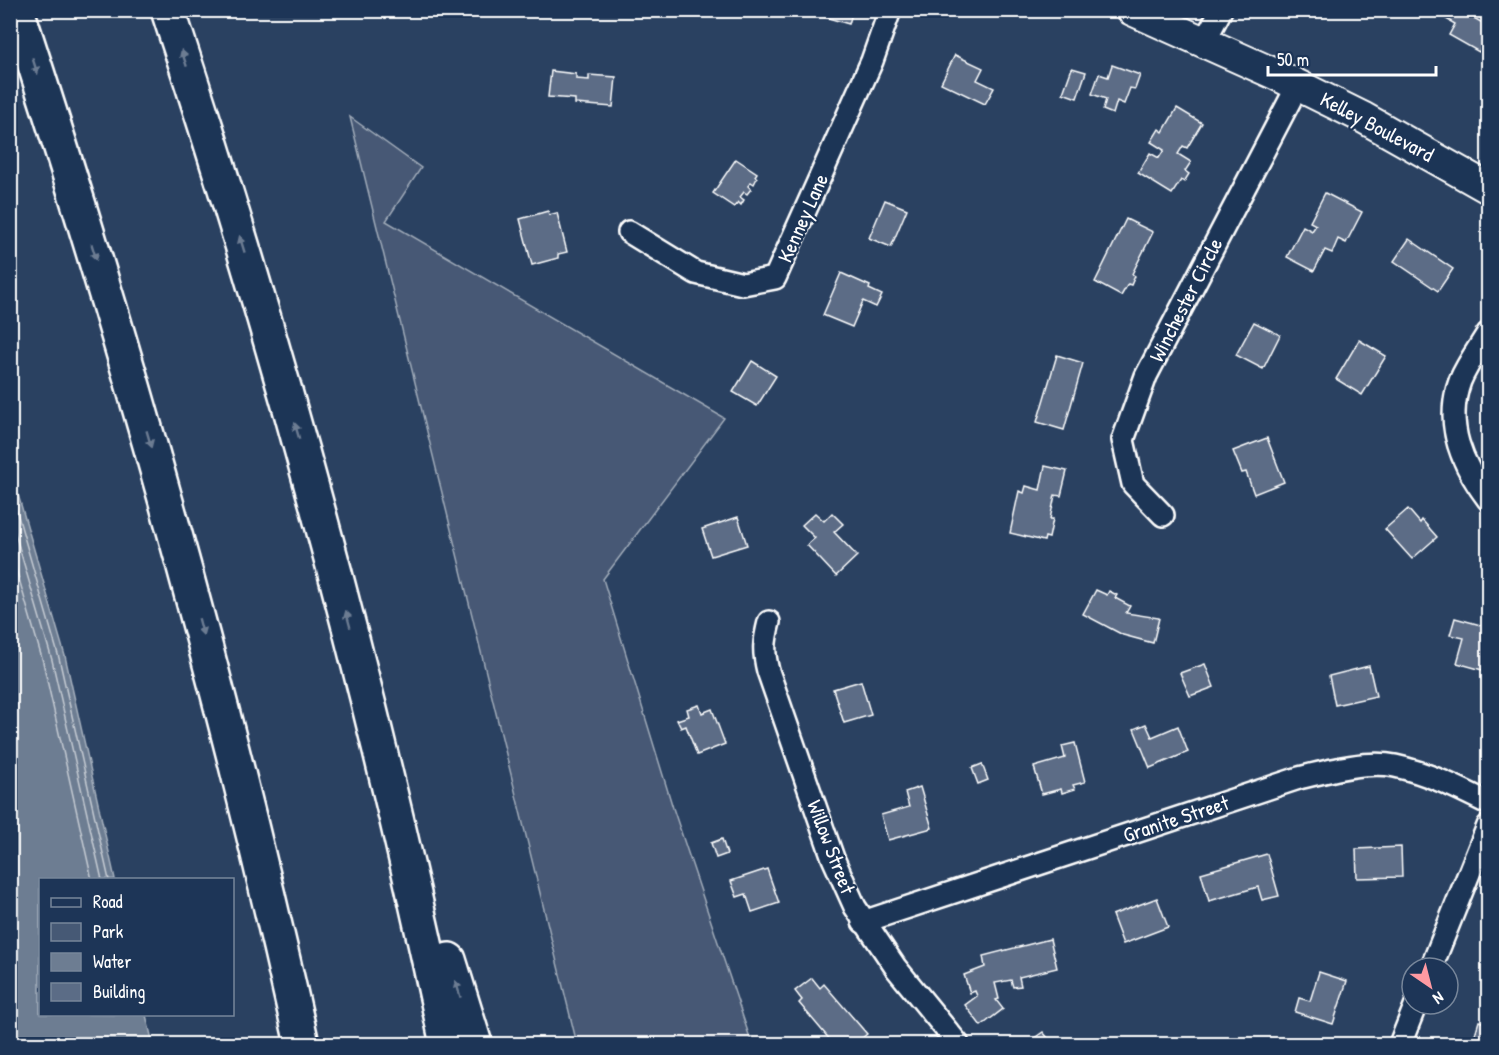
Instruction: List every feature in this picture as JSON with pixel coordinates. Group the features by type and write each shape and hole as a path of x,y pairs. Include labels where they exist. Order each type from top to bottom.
{"highway":[{"path":"16,10 95,255 164,489 235,760 302,1044"},
{"path":"168,10 227,194 277,362 361,667 475,1044"},
{"path":"361,667 447,1044"}],"main road":[{"name":"Kelley Boulevard","path":"1132,10 1364,118 1488,188"}],"street":[{"name":"Kenney Lane","path":"629,232 696,273 743,284 775,278 872,61 890,10"},
{"path":"1204,42 1221,10"},
{"name":"Winchester Circle","path":"1163,516 1133,484 1123,440 1146,376 1298,86"},
{"path":"1488,333 1460,381 1455,399 1456,440 1463,460 1488,499"},
{"name":"Willow Street","path":"769,622 764,652 768,671 837,868 864,922 896,968 958,1044"},
{"name":"Granite Street","path":"864,922 1299,778 1346,766 1393,765 1437,778 1488,803"},
{"path":"1436,956 1488,826"},
{"path":"1400,1044 1411,1016"}],"green space":[{"path":"350,117 421,168 386,221 724,418 603,579 673,808 750,1038 756,1044 577,1044"}],"water":[{"path":"10,467 65,656 115,878 39,878 39,1016 146,1016 153,1044 11,1044"}],"building":[{"path":"801,10 853,10 849,24"},
{"path":"1444,10 1460,10 1488,26 1488,35 1479,52 1449,35 1455,24 1441,16"},
{"path":"955,55 983,68 977,80 994,88 985,104 941,83"},
{"path":"1112,65 1140,75 1135,89 1130,88 1124,104 1117,101 1113,114 1103,110 1106,99 1092,94 1099,74 1108,77"},
{"path":"1072,68 1086,72 1077,98 1063,93"},
{"path":"551,71 576,74 576,79 589,80 589,75 616,77 613,107 575,104 575,99 548,97"},
{"path":"1177,108 1202,123 1187,148 1183,146 1178,154 1191,162 1185,171 1189,174 1184,182 1181,180 1172,194 1138,173 1150,153 1159,158 1164,150 1151,142 1159,129 1163,132"},
{"path":"736,159 757,173 755,176 757,178 754,184 751,182 748,186 751,189 747,194 744,192 740,197 744,200 741,205 738,202 734,207 713,193"},
{"path":"1325,193 1362,212 1346,243 1338,239 1332,253 1325,250 1314,271 1287,257 1303,226 1312,231 1316,225 1310,222"},
{"path":"885,200 907,209 891,247 869,238"},
{"path":"548,211 549,215 557,213 567,252 558,254 558,258 532,265 520,219"},
{"path":"1126,219 1153,232 1132,274 1135,276 1131,285 1128,284 1121,296 1095,282"},
{"path":"1409,239 1453,269 1438,291 1394,261"},
{"path":"841,273 870,286 869,289 882,295 876,307 863,301 852,327 823,315"},
{"path":"1254,322 1280,335 1263,369 1236,355"},
{"path":"1359,340 1386,356 1362,395 1336,379"},
{"path":"1057,355 1083,363 1064,430 1037,422"},
{"path":"752,361 776,376 757,406 733,392"},
{"path":"1267,438 1284,482 1254,494 1246,472 1242,473 1233,451"},
{"path":"1045,466 1067,471 1061,496 1055,495 1049,538 1045,537 1044,541 1010,533 1019,491 1024,493 1026,486 1040,490"},
{"path":"1408,509 1420,523 1422,520 1437,537 1412,559 1385,529"},
{"path":"815,513 824,521 832,513 843,524 834,532 857,556 836,576 807,545 815,538 802,525"},
{"path":"738,517 747,545 711,556 702,529"},
{"path":"1096,590 1107,595 1109,591 1117,595 1115,598 1130,606 1126,613 1159,618 1153,643 1123,635 1083,614"},
{"path":"1455,618 1488,627 1486,671 1457,663 1464,638 1450,635"},
{"path":"1205,664 1214,687 1190,696 1180,673"},
{"path":"1369,666 1376,696 1335,705 1329,676"},
{"path":"861,681 871,715 844,723 833,689"},
{"path":"699,705 702,713 712,709 725,744 697,755 686,726 681,728 677,720 689,716 687,709"},
{"path":"1146,724 1152,737 1178,726 1188,752 1150,768 1134,729"},
{"path":"1075,743 1085,782 1073,785 1075,789 1062,793 1061,789 1042,794 1034,767 1065,758 1062,746"},
{"path":"982,764 988,780 978,784 972,768"},
{"path":"920,787 932,828 888,840 881,815 909,807 905,792"},
{"path":"722,839 727,854 716,858 711,843"},
{"path":"1401,847 1402,877 1357,878 1356,849"},
{"path":"1267,854 1279,896 1262,900 1258,887 1209,901 1201,873"},
{"path":"767,869 779,903 752,912 746,894 737,897 731,881"},
{"path":"1157,898 1168,927 1123,944 1112,915"},
{"path":"1050,939 1057,968 1019,977 1021,986 1013,987 1011,980 995,983 999,999 996,1000 1003,1009 981,1026 965,1005 977,996 975,991 970,993 964,975 985,967 983,956"},
{"path":"1319,972 1347,981 1333,1024 1295,1012 1299,998 1310,1001"},
{"path":"812,978 820,988 824,984 867,1034 855,1044 826,1044 831,1041 799,1003 802,1000 795,991"},
{"path":"1479,1021 1488,1024 1488,1044 1464,1044 1465,1039 1473,1041"},
{"path":"1043,1032 1053,1044 1026,1044"}]}
